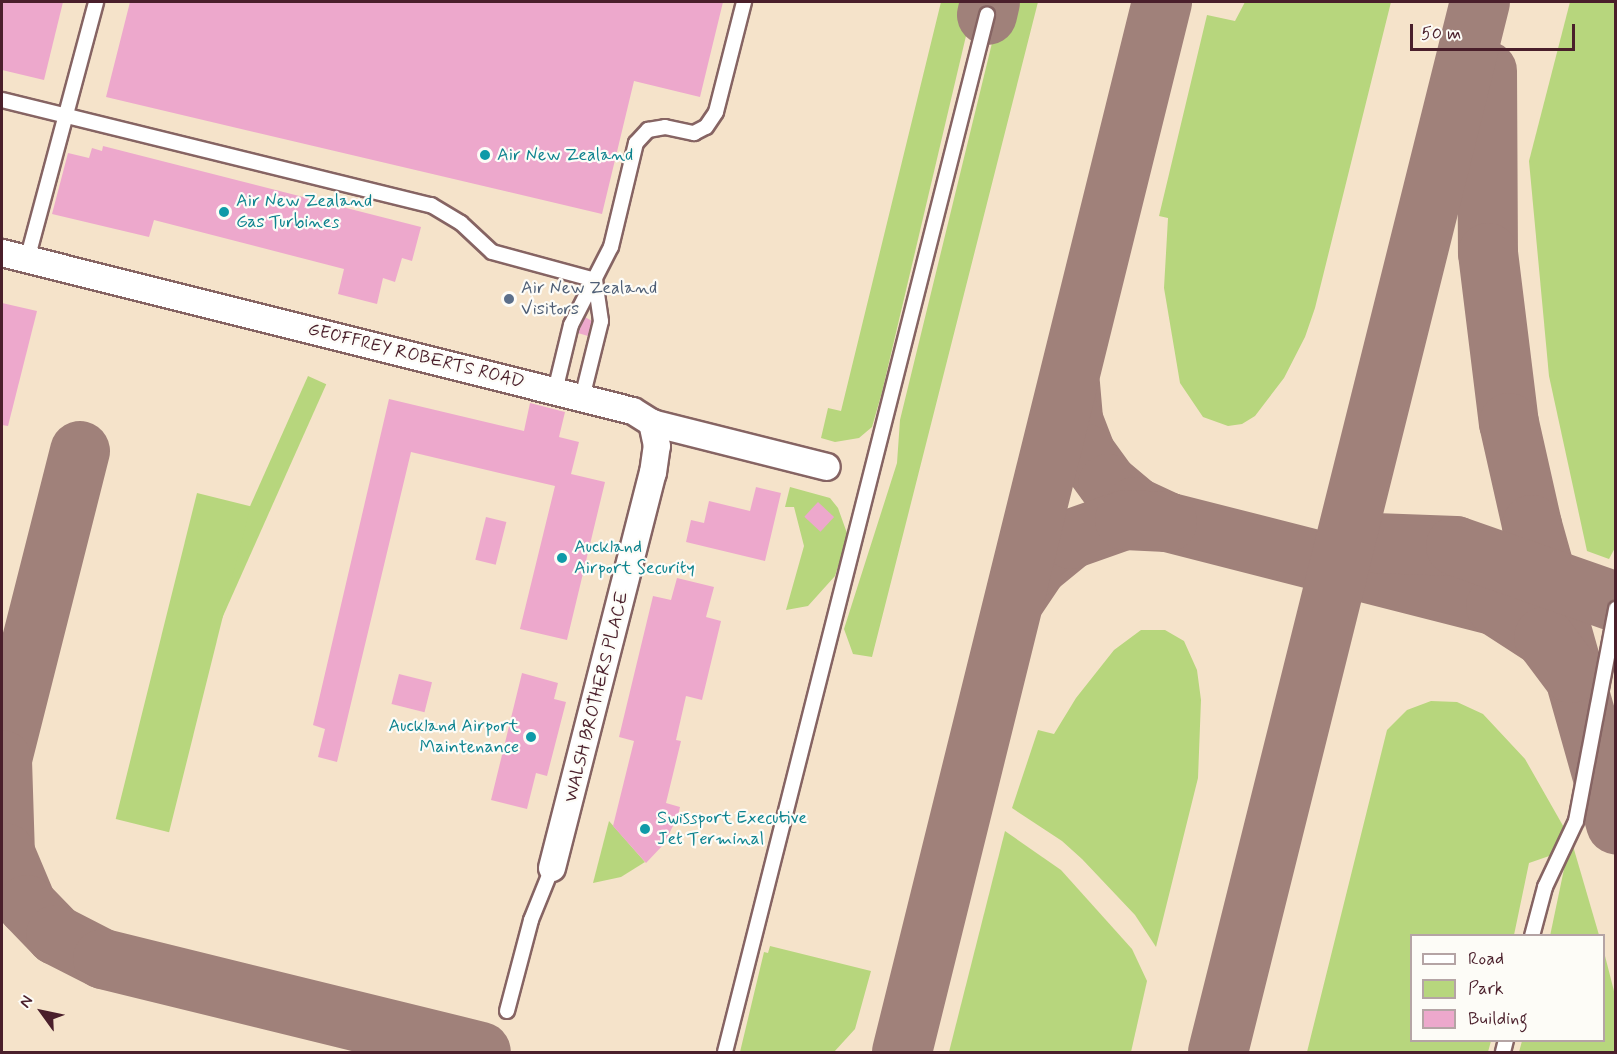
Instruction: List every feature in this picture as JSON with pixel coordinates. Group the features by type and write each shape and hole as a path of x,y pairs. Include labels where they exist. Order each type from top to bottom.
{"street":[{"name":"GEOFFREY ROBERTS ROAD","path":"2,253 633,411 652,423 827,467"},
{"name":"WALSH BROTHERS PLACE","path":"552,868 653,472 657,446 652,423"}],"lane":[{"path":"27,260 96,2"},
{"path":"555,391 571,325 611,248 636,143 648,130 665,127 694,133 706,127 716,112 744,2"},
{"path":"725,1053 987,15"},
{"path":"2,100 431,205 447,212 492,252 596,280"},
{"path":"582,398 601,321 596,280"},
{"path":"1533,934 1545,887 1576,821 1616,609"},
{"name":"WALSH BROTHERS PLACE","path":"507,1011 528,931 552,868"}],"green space":[{"path":"941,2 974,2 882,392 872,427 859,438 835,442 821,438 828,408 841,411"},
{"path":"1002,2 1038,2 872,657 853,654 844,629 897,463 900,420"},
{"path":"1245,2 1391,2 1315,308 1305,337 1284,378 1255,416 1242,424 1228,426 1203,417 1180,383 1164,288 1168,218 1159,216 1207,15 1235,21"},
{"path":"1570,2 1615,2 1616,546 1609,559 1587,551 1549,376 1529,161"},
{"path":"308,376 326,384 150,780 132,772"},
{"path":"790,487 830,498 838,508 848,536 835,576 808,606 786,610 804,546 794,507 785,507"},
{"path":"197,493 250,506 169,832 116,819"},
{"path":"1141,630 1165,630 1184,641 1197,670 1201,700 1198,778 1156,947 1135,915 1082,859 1062,841 1012,808 1038,730 1054,734 1076,698 1114,650"},
{"path":"1431,701 1457,702 1483,714 1525,759 1566,831 1557,840 1555,854 1529,863 1514,934 1410,934 1410,1042 1491,1042 1488,1052 1307,1052 1387,730 1407,710"},
{"path":"609,821 645,862 621,877 593,883"},
{"path":"1005,831 1061,870 1132,949 1147,981 1131,1052 949,1052"},
{"path":"1573,846 1599,934 1550,934 1568,850"},
{"path":"770,946 871,971 855,1029 834,1052 740,1052 764,952 768,953"},
{"path":"1605,956 1615,995 1615,1052 1519,1052 1522,1042 1605,1042"}],"building":[{"path":"2,2 63,2 44,80 2,70"},
{"name":"Air New Zealand","path":"130,2 723,2 700,97 634,81 602,214 106,97"},
{"name":"Air New Zealand Gas Turbines","path":"103,146 421,227 412,261 402,258 395,282 383,278 377,304 338,294 344,269 154,220 149,237 52,214 68,153 89,158 92,148 102,151"},
{"path":"2,303 37,311 8,426 2,425"},
{"path":"585,317 592,321 588,336 578,333"},
{"name":"Auckland Airport Security","path":"389,399 524,431 530,403 565,412 559,437 579,442 571,474 605,482 567,640 520,629 555,486 411,452 337,762 318,757 325,729 313,725"},
{"path":"756,487 781,493 765,561 686,542 691,520 704,523 709,501 750,511"},
{"path":"818,502 834,517 820,532 804,517"},
{"path":"486,517 506,522 496,565 475,560"},
{"path":"677,578 714,587 706,617 721,621 702,700 686,696 676,740 681,741 666,803 680,807 678,816 664,844 646,863 613,826 634,741 619,737 653,596 671,600"},
{"name":"Auckland Airport Maintenance","path":"522,673 558,683 554,699 566,702 547,776 536,773 527,809 491,800"},
{"path":"399,674 432,682 424,712 392,704"}],"taxiway":[{"path":"987,15 990,2"},
{"path":"902,1052 1162,2"},
{"path":"1218,1052 1480,2"},
{"path":"1487,71 1488,253 1509,423 1532,525 1616,824"},
{"path":"1070,384 1073,420 1086,454 1108,484 1135,507 1167,522 1496,606 1544,637 1571,673"},
{"path":"80,451 2,760 5,853 27,905 56,935 103,959 481,1052"},
{"path":"1017,597 1038,566 1071,539 1125,520 1167,522"},
{"path":"1348,542 1456,546 1616,602"}],"place":[{"name":"Air New Zealand","path":"485,155"},
{"name":"Air New Zealand Gas Turbines","path":"224,212"},
{"name":"Air New Zealand Visitors","path":"509,299"},
{"name":"Auckland Airport Security","path":"562,558"},
{"name":"Auckland Airport Maintenance","path":"531,737"},
{"name":"Swissport Executive Jet Terminal","path":"645,829"}]}
